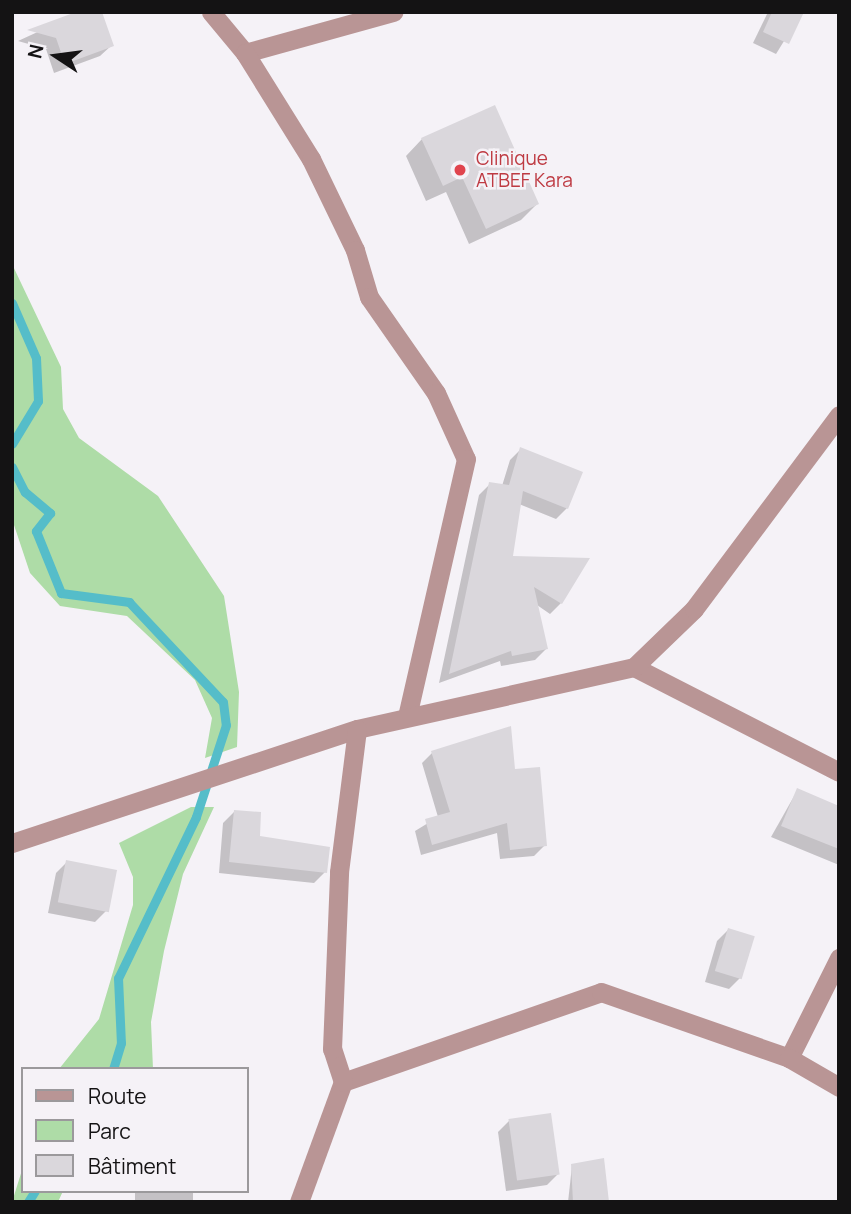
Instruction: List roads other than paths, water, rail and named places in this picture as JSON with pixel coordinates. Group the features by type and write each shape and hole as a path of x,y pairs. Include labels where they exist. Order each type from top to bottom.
{"street":[{"path":"211,12 245,53 311,159 355,250 369,297 436,393 466,459 407,717"},
{"path":"245,53 393,12"},
{"path":"12,843 357,729 634,667 694,609 831,434 839,415"},
{"path":"634,667 839,772"},
{"path":"299,1202 343,1082 332,1049 339,872 357,729"},
{"path":"789,1058 839,958"},
{"path":"343,1082 601,992 789,1058 839,1087"}],"waterway":[{"path":"12,303 36,358 38,401 12,444"},
{"path":"12,467 25,492 50,513 36,531 61,593 129,602 223,702 226,725 196,817 118,978 121,1043 114,1067"},
{"path":"28,1202 34,1193"}],"place":[{"name":"Clinique ATBEF Kara","path":"460,170"}]}
